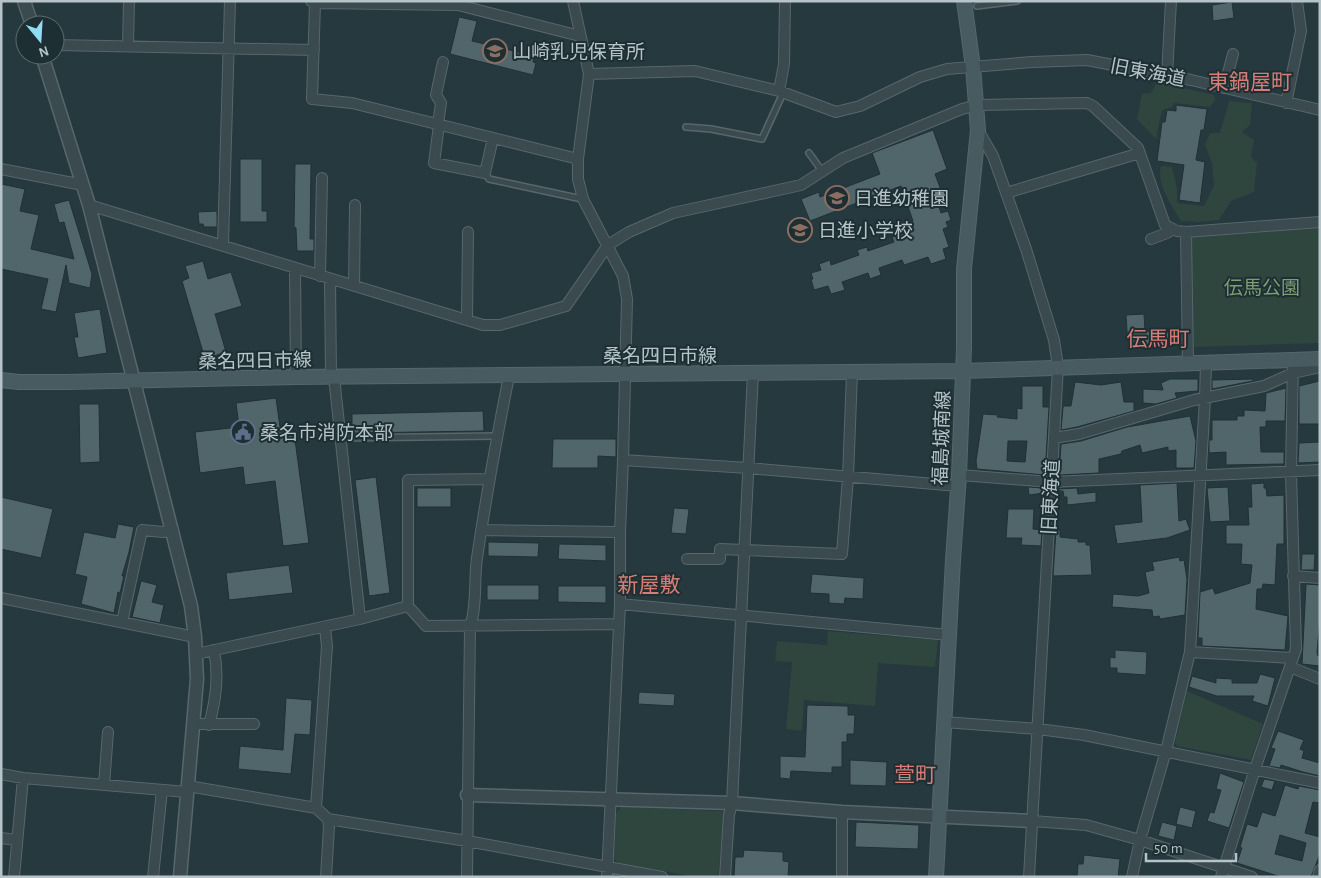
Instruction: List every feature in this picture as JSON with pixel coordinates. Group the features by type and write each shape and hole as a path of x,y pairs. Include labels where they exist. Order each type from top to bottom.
{"main road":[{"name":"福島城南線","path":"936,877 959,480 964,269 978,130 971,4"},
{"name":"桑名四日市線","path":"1,380 19,382 296,377 852,373 1188,363 1293,366 1320,359"}],"street":[{"path":"24,1 29,15"},
{"path":"128,46 129,1"},
{"path":"223,244 230,1"},
{"path":"573,1 589,74 578,159 578,178 583,199 623,276 626,288 620,604 608,872"},
{"path":"781,92 784,64 785,1"},
{"path":"1167,76 1171,1"},
{"path":"1286,103 1301,31 1297,1"},
{"path":"578,159 352,103 312,99 313,2 458,5 580,36"},
{"path":"65,45 314,50"},
{"path":"1224,88 1233,54"},
{"name":"旧東海道","path":"589,74 695,71 781,92 836,112 860,106 920,77 947,69 1032,62 1087,60 1320,110"},
{"path":"443,62 436,95 441,103 434,163 485,173 493,138"},
{"path":"45,65 89,205 191,606 197,679 180,877"},
{"path":"89,205 223,244 320,276 483,325 500,325 566,306 608,245 630,232 673,212 801,185 843,158 962,109 977,105 1087,103 1094,106 1138,148 1165,225 1186,232 1320,222"},
{"name":"旧東海道","path":"978,130 993,156 1026,249 1054,340 1058,368 1029,877"},
{"path":"1006,193 1140,154"},
{"path":"1,169 83,185"},
{"path":"320,276 322,178"},
{"path":"354,286 355,205"},
{"path":"1151,239 1173,229"},
{"path":"467,320 468,232"},
{"path":"1186,232 1188,363"},
{"path":"295,268 296,377"},
{"path":"330,279 332,377 360,619"},
{"path":"1132,877 1190,652 1206,363"},
{"path":"1054,438 1079,434 1194,400 1264,386 1293,366 1320,367"},
{"path":"1222,872 1296,649 1291,473 1293,366"},
{"path":"724,877 729,815 732,803 746,551 753,373"},
{"path":"687,559 720,559 720,549 842,554 848,477 852,373"},
{"path":"467,877 470,626 473,618 474,586 481,530 509,376"},
{"path":"623,460 848,477 1051,482 1291,473 1320,470"},
{"path":"489,479 408,480 408,606 426,626 619,624"},
{"path":"122,622 142,530 163,532 173,530"},
{"path":"481,530 620,532"},
{"path":"1293,576 1320,578"},
{"path":"1,598 195,637"},
{"path":"620,604 949,634"},
{"path":"196,654 325,628 408,606"},
{"path":"316,808 327,646 325,628"},
{"path":"209,725 217,688 214,650"},
{"path":"1190,652 1291,663 1320,679"},
{"path":"944,722 1038,729 1084,735 1320,783"},
{"path":"194,724 254,724"},
{"path":"104,785 108,732"},
{"path":"1,774 23,778 162,790 188,789 316,808 328,819 466,841 608,872 662,877"},
{"path":"14,877 23,778"},
{"path":"153,877 162,790"},
{"path":"468,795 732,803 842,812 1086,825 1140,840 1222,872 1252,877"},
{"path":"842,812 842,877"},
{"path":"326,877 328,819"},
{"path":"1,838 16,840"},
{"path":"1318,877 1320,870"}],"lane":[{"path":"971,4 1017,1"},
{"path":"686,127 711,129 762,139 781,92"},
{"path":"809,154 822,172"},
{"path":"485,173 489,179 583,199"},
{"path":"340,438 497,436"}],"green space":[{"path":"1157,82 1214,95 1215,100 1210,107 1174,103 1172,107 1162,110 1156,139 1137,119 1142,94 1151,93"},
{"path":"1229,101 1252,103 1250,125 1242,132 1254,140 1251,157 1257,163 1254,192 1231,201 1219,220 1181,221 1163,188 1160,173 1161,166 1172,167 1177,188 1177,203 1204,206 1214,185 1212,163 1205,145 1210,133 1220,133"},
{"name":"伝馬公園","path":"1320,226 1320,343 1192,347 1189,240 1193,235"},
{"path":"828,631 938,640 935,667 878,663 875,706 804,700 802,731 786,729 792,662 775,661 777,641 827,645"},
{"path":"1187,691 1263,724 1251,760 1177,746 1175,743"},
{"path":"621,807 722,811 725,815 718,877 696,877 618,863 614,859 616,813"}],"building":[{"path":"1232,2 1234,18 1213,21 1212,5"},
{"path":"459,17 477,21 472,41 535,56 533,62 536,63 533,75 450,54"},
{"path":"1176,105 1207,109 1196,160 1205,162 1200,203 1179,200 1184,165 1157,161 1162,122 1165,122 1167,110 1176,111"},
{"path":"933,130 947,169 935,174 941,190 934,192 941,213 948,211 951,220 946,222 948,227 943,229 949,247 943,249 946,259 931,264 928,257 904,265 902,260 879,268 881,275 870,279 868,273 842,282 845,290 831,294 828,286 814,290 811,273 821,270 819,264 830,260 831,265 859,255 857,250 867,247 868,251 894,242 892,237 914,230 911,222 913,221 901,186 810,221 801,199 819,192 820,197 880,174 872,153"},
{"path":"240,159 262,159 262,211 267,211 267,222 240,222"},
{"path":"295,164 311,164 310,239 314,239 314,251 297,251 296,228 294,227"},
{"path":"1,184 25,189 20,211 39,215 31,249 74,259 64,222 59,223 54,204 69,200 92,274 90,288 69,283 66,265 56,312 41,309 48,279 1,269"},
{"path":"217,211 217,227 204,227 203,224 199,224 198,212"},
{"path":"203,261 208,279 231,272 242,306 215,314 226,352 205,359 182,281 189,278 185,266"},
{"path":"100,309 107,353 78,358 74,337 78,337 74,313"},
{"path":"1144,314 1145,331 1179,333 1180,344 1128,347 1126,315"},
{"path":"1170,379 1198,379 1198,391 1175,393 1177,398 1156,404 1143,403 1143,389 1163,390 1161,383"},
{"path":"1253,379 1253,381 1212,389 1212,380"},
{"path":"1320,381 1320,424 1299,424 1299,386"},
{"path":"1075,382 1101,385 1121,382 1124,402 1134,402 1134,411 1061,430 1063,407 1071,406"},
{"path":"1022,386 1043,386 1043,407 1049,407 1045,475 977,469 976,461 983,414 1017,419 1017,408 1022,409","holes":["1008,441 1027,441 1025,462 1007,461"]},
{"path":"1286,388 1285,421 1266,421 1266,427 1260,427 1261,452 1284,452 1284,464 1226,465 1226,452 1209,453 1209,440 1212,440 1212,420 1237,420 1237,416 1244,416 1244,410 1265,411 1266,393"},
{"path":"276,398 280,427 293,425 309,543 283,546 275,481 245,485 243,467 200,473 195,432 239,427 236,403"},
{"path":"79,404 99,404 100,462 80,463"},
{"path":"483,411 484,431 352,433 352,414"},
{"path":"1190,416 1196,441 1194,468 1176,468 1176,450 1168,451 1168,447 1142,453 1140,445 1122,451 1121,454 1099,459 1099,473 1059,475 1061,444 1081,441 1127,427"},
{"path":"553,439 616,439 616,457 598,456 598,468 552,468"},
{"path":"1320,442 1320,462 1298,463 1299,443"},
{"path":"376,477 390,593 369,596 355,480"},
{"path":"1177,483 1179,521 1186,519 1190,530 1167,538 1117,544 1114,525 1142,522 1140,485"},
{"path":"1264,483 1267,496 1284,495 1284,544 1277,544 1275,585 1263,584 1262,589 1257,589 1256,609 1288,616 1285,650 1202,646 1202,638 1198,638 1200,592 1213,588 1215,594 1250,583 1252,565 1241,564 1242,544 1226,544 1226,525 1249,525 1248,507 1252,507 1251,484"},
{"path":"1028,487 1044,488 1044,493 1029,495"},
{"path":"1228,487 1230,521 1210,522 1207,488"},
{"path":"417,488 451,488 451,507 417,507"},
{"path":"1077,488 1078,494 1096,492 1096,502 1067,505 1067,497 1064,497 1063,491 1058,489"},
{"path":"1,497 53,509 41,558 1,549"},
{"path":"674,508 689,509 686,534 671,533"},
{"path":"1008,509 1034,509 1033,529 1042,530 1041,546 1021,545 1022,538 1006,538"},
{"path":"118,524 134,527 114,613 81,604 87,577 75,574 84,532 115,538"},
{"path":"1056,530 1060,530 1060,537 1078,539 1078,542 1086,542 1086,545 1090,545 1092,575 1053,576"},
{"path":"488,542 539,543 538,557 488,556"},
{"path":"559,544 606,545 606,561 558,559"},
{"path":"1302,554 1315,554 1314,570 1301,570"},
{"path":"1179,557 1180,561 1184,560 1187,579 1185,615 1160,619 1159,616 1153,617 1152,610 1112,607 1113,594 1138,596 1149,593 1145,572 1154,570 1152,562"},
{"path":"289,565 293,593 229,600 226,573"},
{"path":"812,574 864,578 863,599 845,598 844,604 829,603 829,594 810,593"},
{"path":"141,581 157,585 152,602 164,605 160,623 132,617"},
{"path":"1306,584 1320,585 1320,619 1317,652 1318,656 1320,656 1320,666 1302,664"},
{"path":"487,585 539,585 539,600 487,600"},
{"path":"558,586 606,586 606,603 558,602"},
{"path":"1115,650 1147,652 1146,675 1117,673 1117,668 1110,668 1110,657 1115,658"},
{"path":"1260,674 1275,678 1268,706 1252,701 1254,696 1217,696 1189,687 1192,676 1216,683 1216,678 1232,679 1232,683 1257,683"},
{"path":"639,692 675,694 674,706 638,704"},
{"path":"286,698 312,700 310,735 295,734 291,774 238,769 240,746 283,750"},
{"path":"807,705 848,706 848,715 855,715 854,734 847,734 847,742 842,742 842,767 832,767 832,773 791,771 790,779 780,778 780,756 805,757"},
{"path":"1278,731 1304,740 1300,749 1304,751 1302,758 1320,763 1320,776 1281,765 1280,768 1269,766 1275,749 1271,748"},
{"path":"850,760 887,762 886,786 850,785"},
{"path":"1220,773 1244,782 1229,828 1207,821 1210,812 1214,813 1221,790 1216,789"},
{"path":"1264,779 1275,781 1272,790 1261,787"},
{"path":"1285,785 1298,789 1299,786 1320,790 1320,803 1313,802 1305,833 1320,837 1320,854 1311,877 1281,877 1237,863 1247,824 1257,827 1262,812 1275,816","holes":["1280,835 1306,843 1302,861 1275,854"]},
{"path":"1180,807 1196,811 1192,828 1176,824"},
{"path":"856,822 919,825 918,849 855,847"},
{"path":"1162,822 1177,826 1174,840 1158,836"},
{"path":"744,850 783,852 783,861 789,862 788,877 734,877 735,857 743,857"},
{"path":"1084,855 1120,859 1118,877 1077,877 1078,864 1083,864"}],"place":[{"name":"山崎乳児保育所","path":"495,51"},
{"name":"日進幼稚園","path":"837,198"},
{"name":"日進小学校","path":"800,230"},
{"name":"桑名市消防本部","path":"243,432"}],"district":[{"name":"東鍋屋町","path":"1250,82"},
{"name":"伝馬町","path":"1158,339"},
{"name":"新屋敷","path":"649,585"},
{"name":"萱町","path":"915,775"}]}
